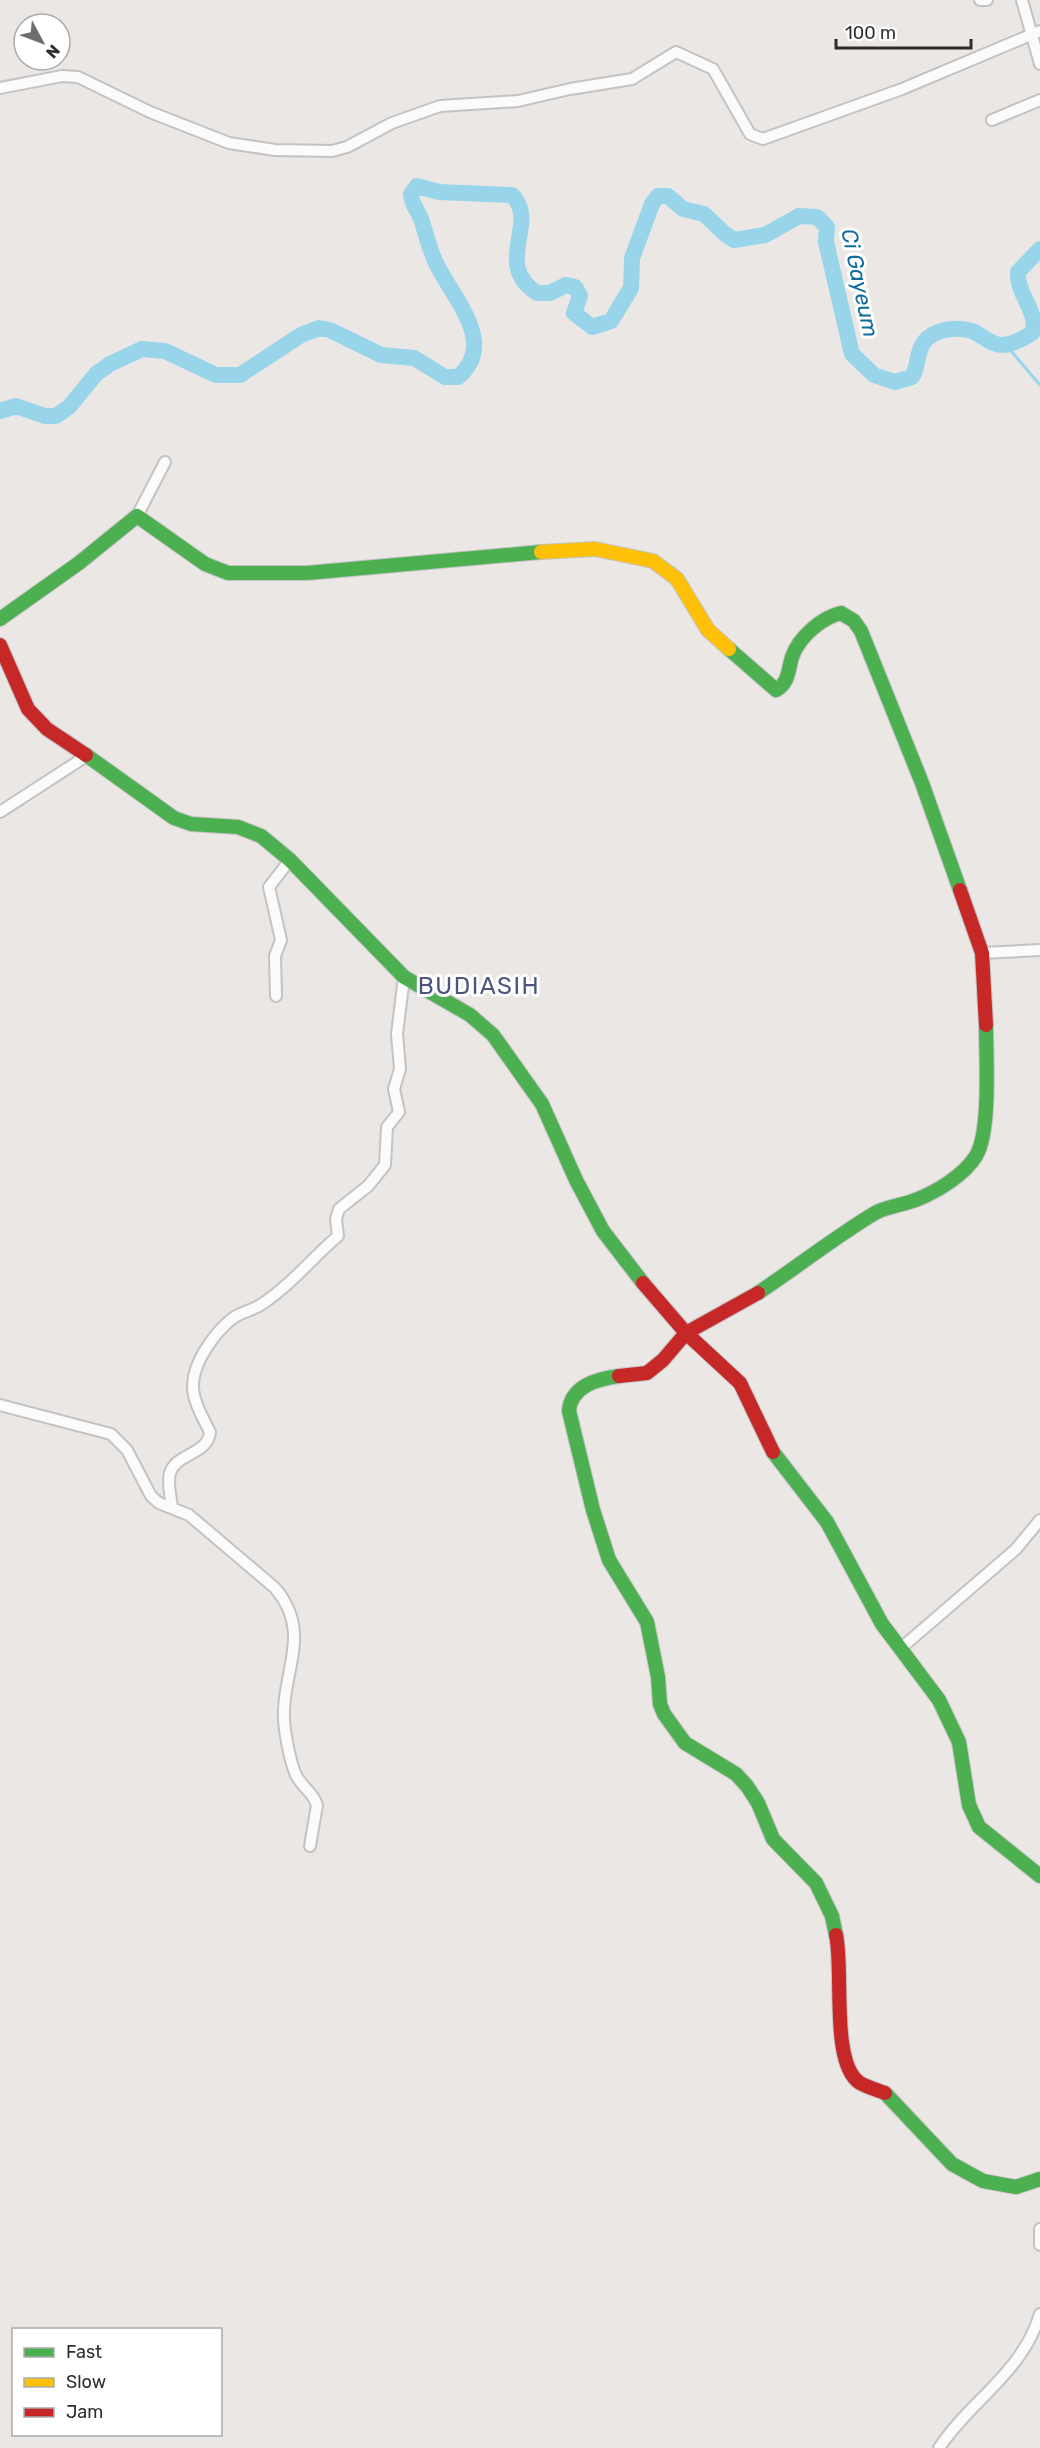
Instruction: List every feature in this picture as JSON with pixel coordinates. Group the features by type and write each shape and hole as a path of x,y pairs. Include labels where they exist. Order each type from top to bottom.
{"street":[{"path":"980,0 987,0"},
{"path":"1023,0 1036,33 1040,64"},
{"path":"0,88 62,76 78,77 179,125 229,143 275,150 332,151 347,147 392,123 440,106 518,100 570,88 632,79 676,52 713,69 750,134 763,139 902,89 1036,33"},
{"path":"992,120 1040,100"},
{"path":"0,619 79,563 137,516 165,462"},
{"path":"137,516 205,564 228,573 307,573 493,554 595,549 629,554 652,561 677,579 708,630 776,690 783,686 793,654 812,631 834,614 848,616 867,642 922,783 982,953 987,1026 986,1122 976,1156 964,1170 944,1185 918,1199 877,1212 742,1303 686,1333 663,1360 647,1373 630,1377 612,1377 591,1383 576,1392 570,1401 569,1411 593,1510 609,1560 642,1610 647,1622 658,1677 660,1704 674,1730 686,1743 736,1774 747,1786 758,1803 773,1839 816,1883 832,1916 839,1945 841,2049 848,2067 858,2082 889,2095 952,2164 983,2181 1016,2187 1040,2179"},
{"path":"0,645 21,695 34,718 47,729 88,755 174,818 192,824 250,831 276,847 404,977 481,1023 515,1063 542,1104 576,1180 603,1230 646,1288 686,1333 718,1359 740,1383 765,1440 827,1522 872,1607 900,1649 930,1686 951,1722 959,1742 974,1818 986,1834 1040,1876"},
{"path":"0,812 88,755"},
{"path":"276,996 275,956 281,940 269,887 290,860"},
{"path":"982,953 1040,950"},
{"path":"172,1507 170,1474 172,1468 202,1448 210,1438 210,1432 195,1399 193,1385 197,1365 214,1339 232,1319 261,1305 311,1263 338,1236 336,1219 339,1209 368,1186 385,1165 387,1127 399,1112 394,1089 400,1069 397,1034 404,977"},
{"path":"0,1405 111,1434 127,1450 151,1496 189,1515 275,1588 291,1612 296,1637 285,1703 285,1729 296,1775 316,1805 310,1846"},
{"path":"900,1649 1016,1549 1040,1520"},
{"path":"1040,2229 1040,2245"},
{"path":"939,2448 953,2426 994,2389 1011,2367 1040,2314"}],"waterway":[{"name":"Ci Gayeum","path":"0,411 16,406 45,416 56,416 69,407 96,374 110,364 142,349 165,351 216,375 240,375 301,335 319,328 330,330 381,355 414,358 445,377 458,377 469,364 474,349 473,335 468,320 431,252 421,219 411,198 417,186 439,192 512,195 519,206 521,218 517,257 518,269 524,282 537,293 550,293 566,285 575,287 580,296 574,313 592,327 611,321 631,288 632,258 652,204 658,196 668,196 683,209 704,214 734,240 765,235 799,216 817,217 827,227 826,242 852,354 874,375 895,382 912,377 921,346 928,338 940,331 953,329 972,331 1002,345 1018,341 1032,333 1033,318 1020,288 1018,272 1040,249"},
{"path":"1006,345 1040,385"}],"traffic: fast":[{"path":"0,619 79,563 137,516 205,564 228,573 307,573 541,552"},
{"path":"729,649 776,690 786,680 795,650 812,629 826,619 841,613 854,621 861,631 922,783 960,890"},
{"path":"86,755 174,818 191,824 238,827 261,836 290,860 404,977 470,1015 493,1035 542,1104 576,1180 603,1231 643,1283"},
{"path":"758,1293 875,1213 934,1192 958,1176 971,1163 981,1144 986,1112 986,1025"},
{"path":"619,1376 587,1385 575,1395 569,1411 593,1510 609,1560 647,1622 658,1677 660,1704 664,1714 685,1743 736,1774 747,1786 758,1803 773,1839 816,1883 832,1916 836,1935"},
{"path":"773,1452 827,1522 882,1624 939,1700 959,1742 969,1805 979,1827 1040,1876"},
{"path":"885,2093 952,2164 983,2181 1016,2187 1040,2179"}],"traffic: slow":[{"path":"541,552 595,549 653,561 677,579 708,630 729,649"}],"traffic: jam":[{"path":"0,645 28,709 47,729 86,755"},
{"path":"960,890 982,953 986,1025"},
{"path":"643,1283 686,1333 740,1383 773,1452"},
{"path":"619,1376 647,1373 663,1360 686,1333 758,1293"},
{"path":"836,1935 841,2037 845,2057 851,2073 860,2083 885,2093"}],"district":[{"name":"BUDIASIH","path":"479,986"}]}
